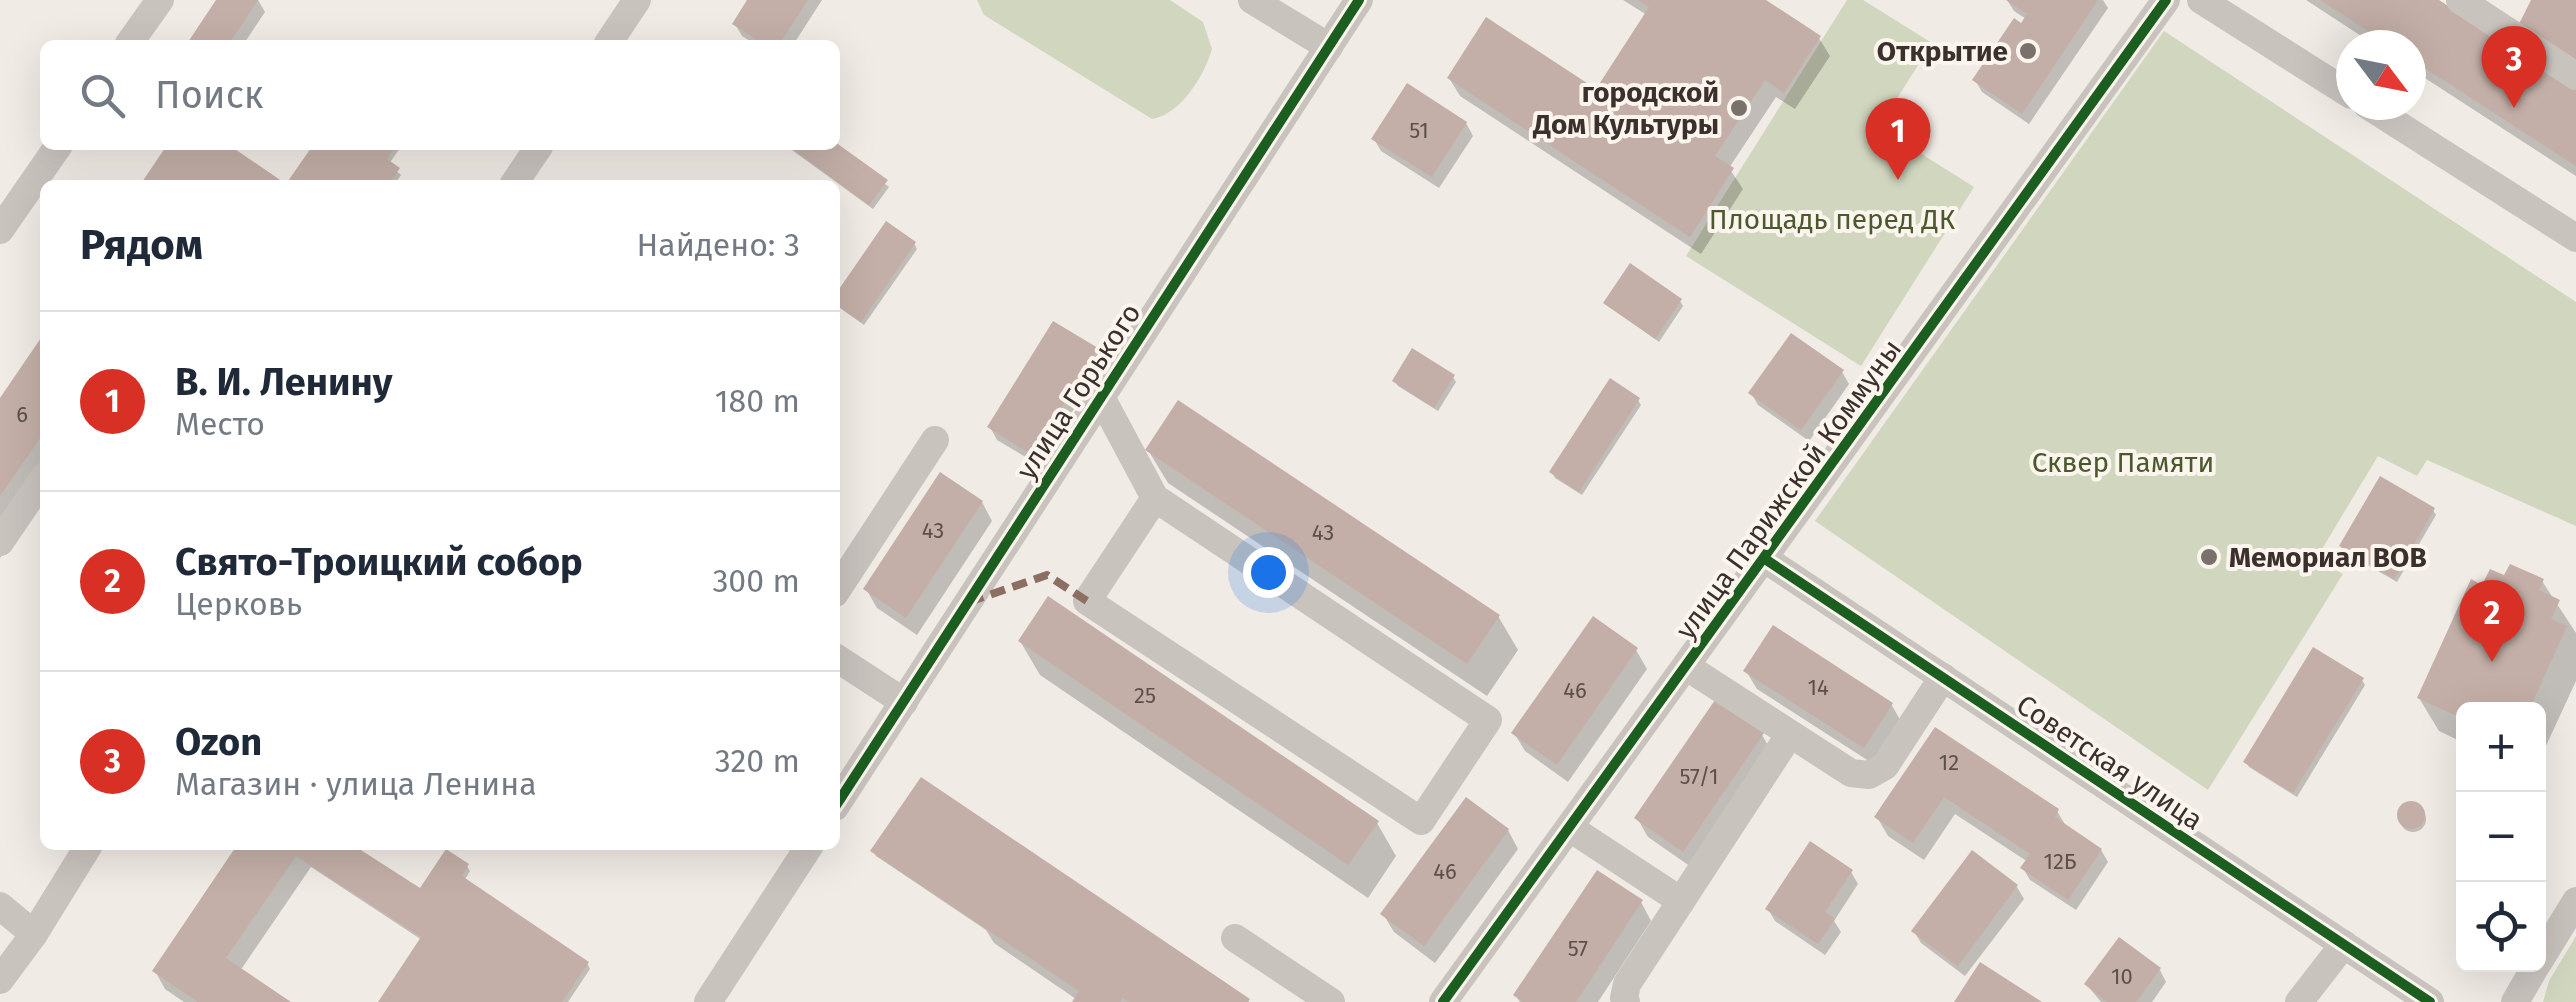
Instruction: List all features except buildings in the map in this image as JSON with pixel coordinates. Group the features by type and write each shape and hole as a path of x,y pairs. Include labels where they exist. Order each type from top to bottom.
{"street":[{"path":"132,40 160,0"},
{"path":"610,40 638,0"},
{"name":"улица Горького","path":"840,799 1359,0"},
{"name":"улица Парижской Коммуны","path":"1444,1002 2166,0"},
{"path":"2201,0 2336,86"},
{"path":"2460,0 2576,76"},
{"path":"1260,2 1328,47"},
{"path":"2391,120 2576,238"},
{"path":"0,230 56,150"},
{"path":"516,180 537,150"},
{"path":"1101,397 1154,498 1488,720 1422,821 1087,600 1154,498"},
{"path":"840,585 935,440"},
{"path":"0,542 40,483"},
{"name":"Советская улица","path":"1765,559 2430,1002"},
{"path":"840,660 904,702"},
{"path":"1687,667 1852,773 1868,776 1884,766 1942,677"},
{"path":"1626,1002 1627,984 1790,734"},
{"path":"1570,828 1682,901"},
{"path":"0,980 34,934 86,850"},
{"path":"708,1002 807,850"},
{"path":"2546,951 2576,901"},
{"path":"0,906 34,934"},
{"path":"1235,938 1330,1002"},
{"path":"2299,1002 2344,944"},
{"path":"2515,1002 2533,972"}],"green space":[{"path":"977,0 1170,0 1203,22 1212,49 1203,71 1182,102 1152,119 984,15"},
{"name":"Площадь перед ДК","path":"1847,0 1863,0 1932,43 1879,127 1974,187 1861,366 1686,256"},
{"name":"Сквер Памяти","path":"2164,31 2576,302 2576,526 2427,460 2417,476 2378,456 2316,559 2343,574 2208,790 1815,521"},
{"path":"2576,936 2576,1002 2543,1002 2549,981"}],"marked path":[{"path":"969,602 1047,575 1087,601"}],"cycle path":[{"path":"840,799 1359,0"},
{"path":"1443,1002 2166,0"},
{"path":"1765,559 2430,1002"}],"place":[{"name":"Открытие","path":"2028,51"},
{"name":"городской Дом Культуры","path":"1739,108"},
{"name":"Ozon","path":"2514,108"},
{"name":"В. И. Ленину","path":"1898,180"},
{"name":"Мемориал ВОВ","path":"2209,557"},
{"name":"Свято-Троицкий собор","path":"2492,662"}]}
